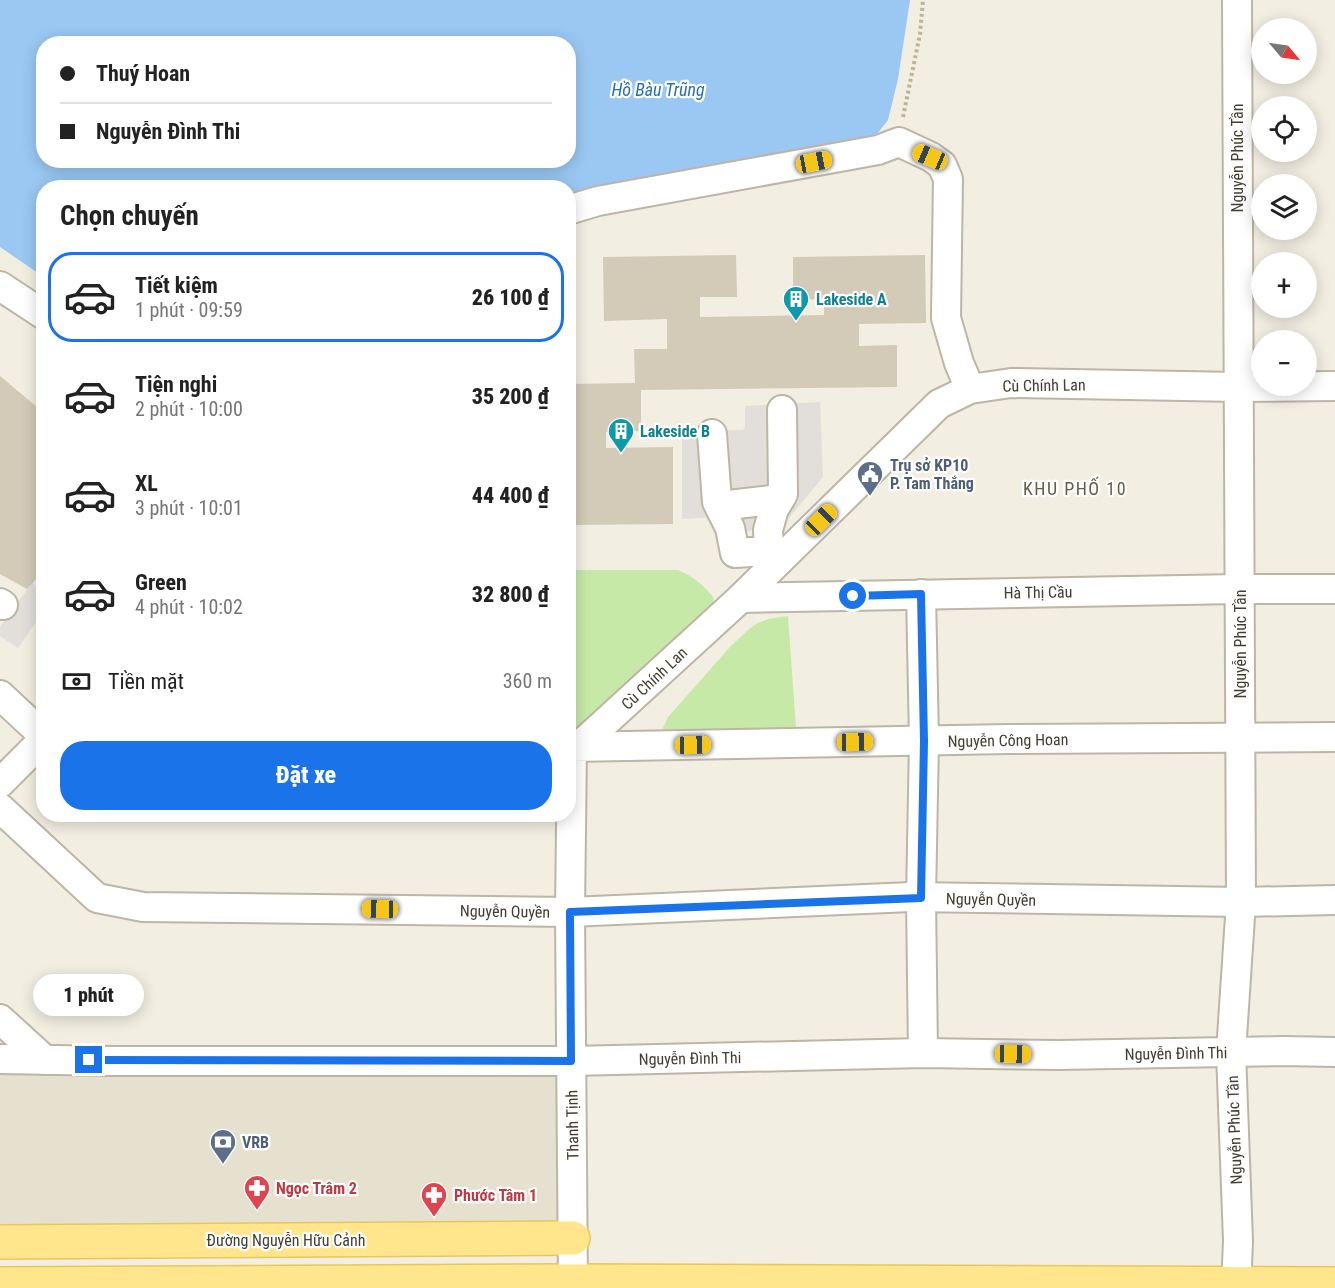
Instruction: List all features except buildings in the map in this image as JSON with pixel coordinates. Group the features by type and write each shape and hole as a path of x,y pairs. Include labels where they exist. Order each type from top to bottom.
{"main road":[{"name":"Đường Nguyễn Hữu Cảnh","path":"0,1242 573,1238"},
{"path":"0,1284 1236,1286 1335,1284"}],"street":[{"name":"Nguyễn Phúc Tần","path":"1236,1286 1238,1241 1231,1052 1241,902 1237,0"},
{"path":"576,208 598,201 878,150 900,142 942,165 948,179 946,318 959,363 970,389"},
{"path":"0,286 36,310"},
{"name":"Cù Chính Lan","path":"576,745 588,738 741,598 770,560 939,404 970,389 1011,383 1238,387 1335,386"},
{"path":"712,434 717,502 730,528 735,553 770,560 768,530 774,509 783,494 782,410"},
{"path":"720,506 780,499"},
{"name":"Hà Thị Cầu","path":"741,598 1335,589"},
{"path":"921,594 924,741 921,898 923,1053"},
{"path":"0,696 36,730"},
{"name":"Nguyễn Công Hoan","path":"576,747 1335,737"},
{"path":"0,783 36,746"},
{"name":"Nguyễn Quyền","path":"0,808 97,898 143,906 570,912 921,898 1241,902 1335,900"},
{"name":"Thanh Tịnh","path":"570,822 573,1285"},
{"path":"0,1019 45,1060"},
{"name":"Nguyễn Đình Thi","path":"0,1059 571,1061 923,1053 1058,1055 1335,1052"}],"path":[{"path":"900,142 906,97 920,34 923,0"}],"shaded area":[{"path":"820,402 823,477 783,525 721,536 715,517 682,519 682,431 743,430 745,406"},
{"path":"32,583 36,586 36,622 18,648 0,636 0,627"},
{"path":"0,1059 571,1061 573,1238 0,1242"}],"green space":[{"path":"576,570 678,570 693,578 705,589 713,597 714,605 576,731"},
{"path":"788,616 797,742 666,740 663,728 668,717 730,647 758,623"}],"water":[{"name":"Hồ Bàu Trũng","path":"0,0 910,0 898,79 888,120 873,139 576,199 576,180 36,180 35,271 0,247"}],"place":[{"name":"Lakeside A","path":"796,322"},
{"name":"Lakeside B","path":"621,454"},
{"name":"Trụ sở KP10 P. Tam Thắng","path":"870,497"},
{"name":"VRB","path":"223,1165"},
{"name":"Ngọc Trâm 2","path":"257,1211"},
{"name":"Phước Tâm 1","path":"434,1218"}],"district":[{"name":"KHU PHỐ 10","path":"1075,489"}],"route":[{"path":"89,1060 571,1061 570,912 921,898 924,741 921,594 853,596"}]}
